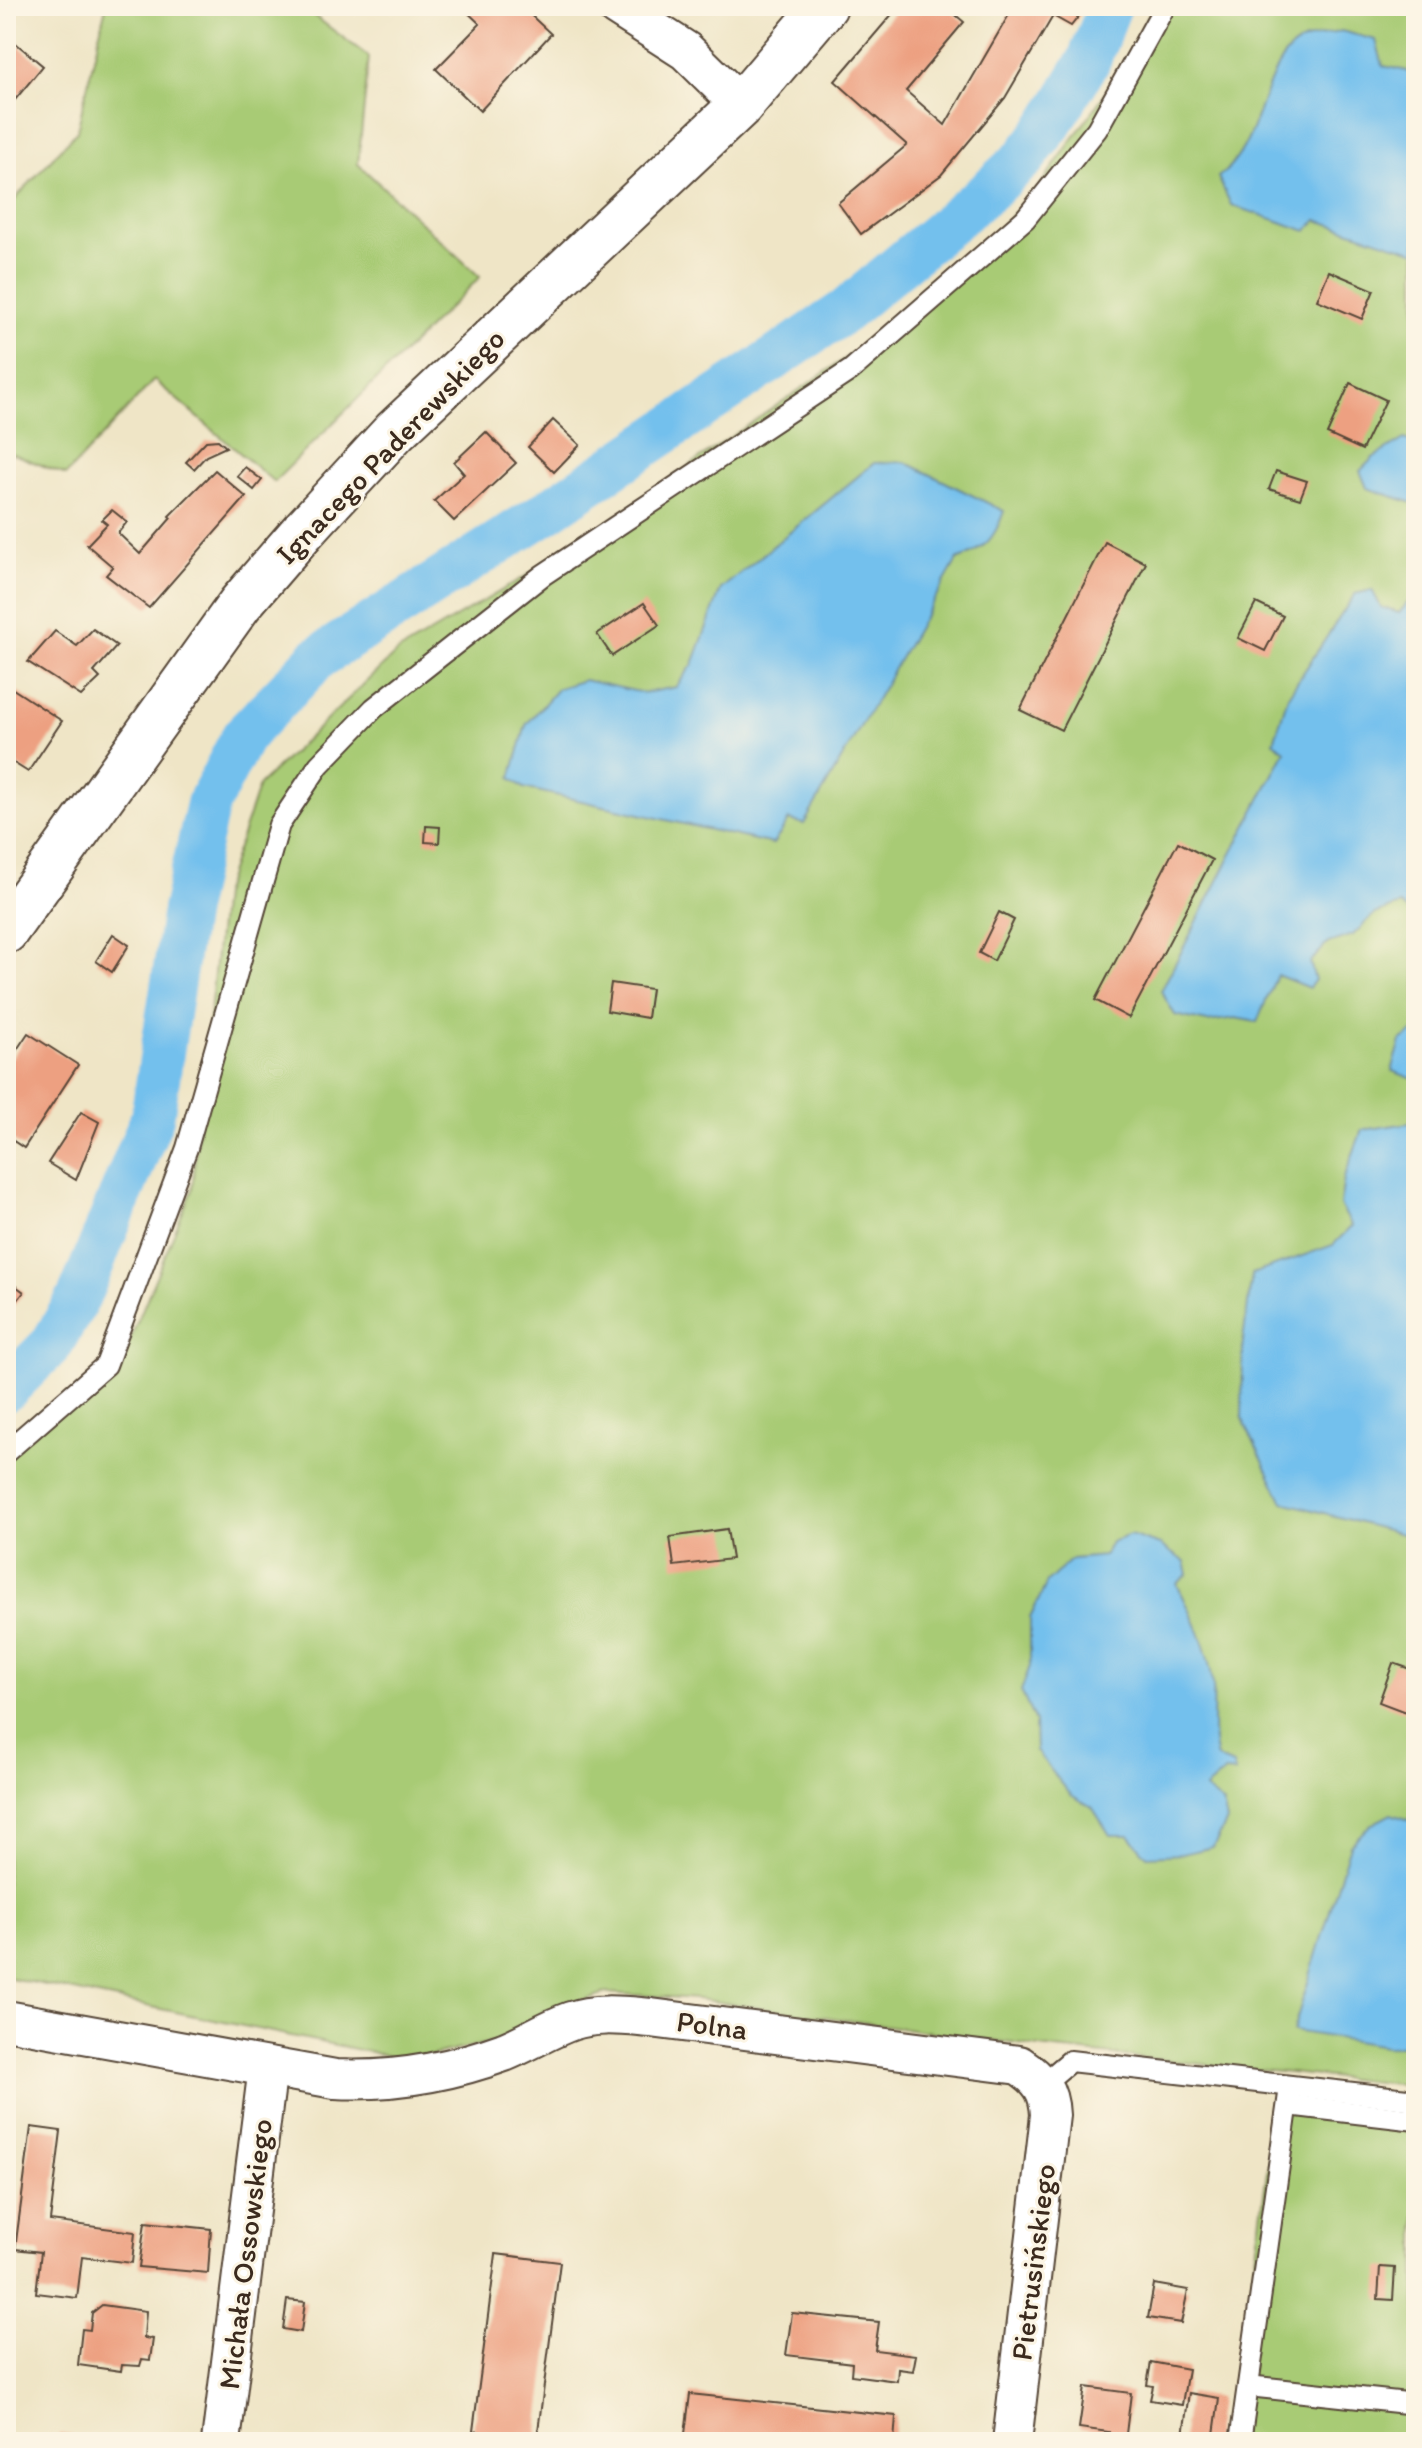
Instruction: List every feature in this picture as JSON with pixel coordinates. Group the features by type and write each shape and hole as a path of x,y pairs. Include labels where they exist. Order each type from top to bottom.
{"main road":[{"name":"Ignacego Paderewskiego","path":"6,931 240,604 303,531 395,431 741,105 825,6"}],"street":[{"path":"616,6 686,51 741,105"},
{"name":"Polna","path":"6,2020 335,2079 382,2082 504,2052 574,2020 610,2015 997,2060 1019,2065 1043,2084"},
{"name":"Michała Ossowskiego","path":"221,2442 268,2067"},
{"name":"Pietrusińskiego","path":"1012,2442 1050,2115 1050,2097 1043,2084"}],"lane":[{"path":"6,1452 106,1365 187,1148 279,825 319,765 374,708 543,575 851,370 1025,219 1097,129 1165,6"},
{"path":"1043,2084 1070,2061 1416,2120"},
{"path":"1289,2096 1416,2100"},
{"path":"1240,2442 1289,2096"},
{"path":"1248,2386 1416,2404"}],"green space":[{"path":"106,6 301,6 369,57 358,164 480,277 274,482 154,380 66,475 6,451 6,209 77,131"},
{"path":"1153,6 1416,6 1416,2086 1055,2049 697,1999 606,1993 544,2012 498,2041 424,2057 398,2058 6,1977 6,1449 124,1354 192,1190 222,895 259,785 396,653 548,563 869,342 994,235 1039,187 1118,75"},
{"path":"1291,2095 1416,2110 1416,2442 1230,2442 1277,2100"}],"water":[{"path":"1341,31 1376,40 1383,66 1407,71 1416,82 1416,252 1317,220 1307,231 1231,205 1218,177 1232,164 1243,147 1276,69 1286,53 1304,41"},
{"path":"1404,439 1416,443 1416,504 1367,488 1360,471 1374,457"},
{"path":"905,462 1004,511 988,542 957,560 804,824 789,820 773,844 524,788 511,778 526,725 558,688 584,680 644,693 676,687 693,664 721,589 874,463"},
{"path":"1372,590 1381,607 1399,613 1416,593 1416,917 1400,905 1374,914 1353,935 1328,943 1310,962 1315,980 1309,988 1277,975 1257,1022 1235,1018 1207,1022 1175,1015 1161,991 1285,751 1274,742 1288,696 1355,594"},
{"path":"1416,1030 1416,1080 1392,1071 1401,1041"},
{"path":"1416,1122 1416,1538 1283,1502 1242,1418 1243,1340 1252,1274 1333,1245 1352,1226 1340,1205 1344,1178 1362,1130"},
{"path":"1130,1535 1160,1545 1185,1562 1188,1574 1177,1584 1199,1632 1211,1671 1217,1758 1233,1765 1235,1773 1225,1772 1205,1789 1223,1803 1227,1821 1213,1847 1182,1854 1147,1856 1129,1835 1110,1835 1092,1807 1071,1795 1036,1751 1035,1722 1021,1691 1030,1666 1030,1618 1047,1582 1072,1559 1104,1556 1111,1542"},
{"path":"1391,1814 1416,1822 1416,2046 1385,2046 1293,2031 1350,1845 1370,1825"}],"building":[{"path":"461,6 521,6 551,34 480,111 436,69 480,24"},
{"path":"899,6 945,6 964,22 906,91 945,125 1014,6 1087,6 1071,26 1053,16 1005,98 941,175 861,234 838,203 907,145 835,81"},
{"path":"6,35 43,66 14,101 6,94"},
{"path":"1329,271 1374,290 1362,319 1317,300"},
{"path":"1350,383 1386,400 1362,450 1327,434"},
{"path":"553,420 580,445 554,472 528,447"},
{"path":"486,432 516,463 454,521 434,501 464,474 454,462"},
{"path":"218,440 226,447 206,456 194,469 186,462 206,441"},
{"path":"245,467 262,480 254,490 237,476"},
{"path":"215,470 246,497 149,608 106,575 113,567 87,545 107,524 102,520 112,510 127,522 118,533 140,554 171,518 169,516"},
{"path":"1276,471 1307,481 1300,499 1269,489"},
{"path":"1105,542 1146,563 1061,730 1020,710"},
{"path":"644,603 659,625 612,656 597,634"},
{"path":"1256,603 1283,616 1265,651 1238,638"},
{"path":"93,629 117,646 94,672 100,678 81,696 28,662 55,631 77,646"},
{"path":"10,687 62,721 28,772 6,758 6,694"},
{"path":"426,826 440,827 439,843 425,842"},
{"path":"1178,842 1212,860 1129,1018 1095,1000"},
{"path":"999,912 1014,920 994,961 979,953"},
{"path":"113,934 129,945 112,972 96,961"},
{"path":"611,983 651,989 647,1018 607,1011"},
{"path":"28,1033 78,1065 24,1148 6,1136 6,1066"},
{"path":"81,1112 99,1122 76,1180 48,1163"},
{"path":"6,1279 24,1292 6,1315"},
{"path":"727,1529 732,1559 674,1566 670,1537"},
{"path":"1393,1663 1416,1671 1416,1716 1379,1702"},
{"path":"31,2127 61,2131 50,2221 135,2232 132,2263 82,2257 77,2298 36,2293 41,2252 15,2249"},
{"path":"145,2222 211,2229 208,2273 139,2267"},
{"path":"496,2254 560,2262 537,2439 473,2431"},
{"path":"1380,2267 1395,2268 1393,2300 1378,2299"},
{"path":"1154,2284 1188,2290 1181,2323 1148,2318"},
{"path":"287,2300 305,2302 301,2332 283,2329"},
{"path":"102,2305 146,2311 144,2338 153,2339 150,2360 142,2359 140,2366 122,2365 121,2371 78,2365 82,2329 90,2330 92,2313"},
{"path":"792,2313 879,2322 875,2350 916,2355 913,2371 898,2369 897,2381 851,2375 852,2363 786,2355"},
{"path":"1151,2362 1188,2369 1182,2405 1150,2400 1153,2386 1147,2385"},
{"path":"1085,2387 1131,2393 1125,2442 1108,2442 1109,2432 1079,2428"},
{"path":"1189,2393 1219,2398 1213,2442 1182,2442"},
{"path":"690,2394 896,2416 894,2442 684,2442"},
{"path":"59,2434 107,2440 107,2442 58,2442"}],"waterway":[{"path":"6,1390 51,1345 79,1297 152,1118 184,910 208,804 243,736 318,658 548,511 845,311 988,191 1024,158 1052,122 1088,62 1110,6"}]}
